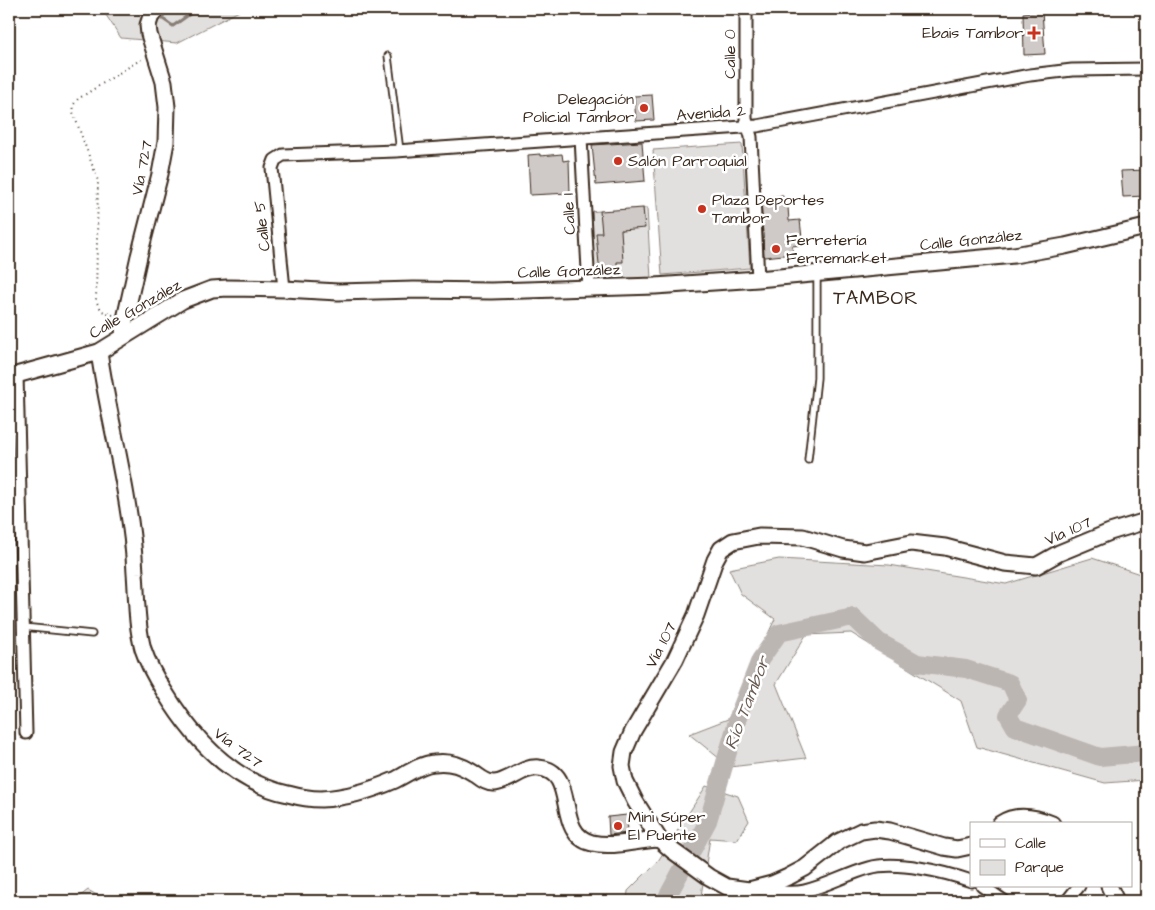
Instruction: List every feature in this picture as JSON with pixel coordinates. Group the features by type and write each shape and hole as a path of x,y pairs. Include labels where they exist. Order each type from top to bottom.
{"street":[{"name":"Vía 727","path":"124,336 126,314 166,142 167,107 164,82 148,25 158,9"},
{"name":"Calle 0","path":"746,9 746,119 751,137 758,279"},
{"name":"Avenida 2","path":"275,160 283,155 400,151 749,126 1030,75 1072,70 1146,68"},
{"name":"Calle 1","path":"581,138 589,289"},
{"name":"Calle 5","path":"275,160 272,168 284,289"},
{"name":"Calle González","path":"13,376 99,352 183,300 212,290 226,288 338,292 589,289 758,279 1014,255 1064,246 1146,227"},
{"name":"Vía 727","path":"99,352 127,502 135,571 138,624 143,648 151,670 176,711 194,736 216,758 260,786 281,793 320,799 364,791 395,780 430,763 445,762 458,765 493,784 504,781 526,770 541,768 553,773 561,782 573,829 581,838 592,843 604,844 659,839"},
{"path":"13,376 24,627 26,733"},
{"name":"Vía 107","path":"970,846 956,849 890,831 875,829 861,831 838,842 805,868 788,878 767,886 748,890 727,887 709,877 659,839 635,802 625,781 622,766 624,752 633,731 675,660 696,615 715,560 721,549 733,541 759,536 803,537 843,549 865,552 911,544 945,547 1005,563 1036,566 1059,553 1110,532 1146,521"},
{"path":"1004,822 1014,817 1029,817 1045,822"},
{"path":"748,890 802,892 826,885 870,867 899,865 956,876 970,881"},
{"path":"985,888 1004,901"},
{"path":"1067,901 1077,888"},
{"path":"1110,888 1116,901"}],"lane":[{"path":"388,56 400,151"},
{"path":"808,460 817,378 817,272"},
{"path":"24,627 92,634"}],"path":[{"path":"126,314 116,316 107,314 99,307 96,301 98,181 73,112 74,104 78,99 155,50"}],"green space":[{"path":"102,9 243,9 177,43 121,38"},
{"name":"Plaza Deportes Tambor","path":"742,144 750,268 662,275 653,150"},
{"path":"643,208 647,208 651,279 595,283 588,212 600,211 644,228"},
{"path":"1092,558 1146,576 1146,780 1105,783 977,747 961,701 851,633 806,635 776,684 806,758 730,767 689,734 728,719 775,619 741,594 729,569 779,559 889,565 1006,584"},
{"path":"706,786 738,796 749,821 737,840 710,838 701,896 687,901 627,901 628,891 658,861"},
{"path":"88,890 107,901 74,901"}],"building":[{"name":"Ebais Tambor","path":"1042,11 1045,54 1024,55 1023,13"},
{"name":"Delegación Policial Tambor","path":"652,95 654,120 636,121 634,96"},
{"name":"Salón Parroquial","path":"642,142 645,181 596,185 592,145"},
{"path":"540,154 540,156 562,154 563,161 569,160 570,193 530,195 528,155"},
{"path":"1146,170 1146,196 1123,197 1121,171"},
{"path":"783,196 784,207 788,207 789,221 800,220 801,245 792,246 793,254 764,257 761,197"},
{"path":"643,208 645,228 621,230 623,262 617,262 617,273 600,274 596,233 602,233 600,211"},
{"name":"Mini Súper El Puente","path":"627,815 628,833 609,835 608,817"}],"waterway":[{"path":"157,15 173,26 197,9"},
{"name":"Río Tambor","path":"665,901 708,821 740,711 760,660 779,633 853,617 879,642 917,663 966,669 1010,683 1018,700 1008,715 1015,727 1100,757 1146,753"}],"place":[{"name":"Ebais Tambor","path":"1034,33"},
{"name":"Delegación Policial Tambor","path":"644,108"},
{"name":"Salón Parroquial","path":"618,161"},
{"name":"Plaza Deportes Tambor","path":"702,209"},
{"name":"Ferretería Ferremarket","path":"776,249"},
{"name":"Mini Súper El Puente","path":"618,826"}],"district":[{"name":"TAMBOR","path":"876,298"}]}
